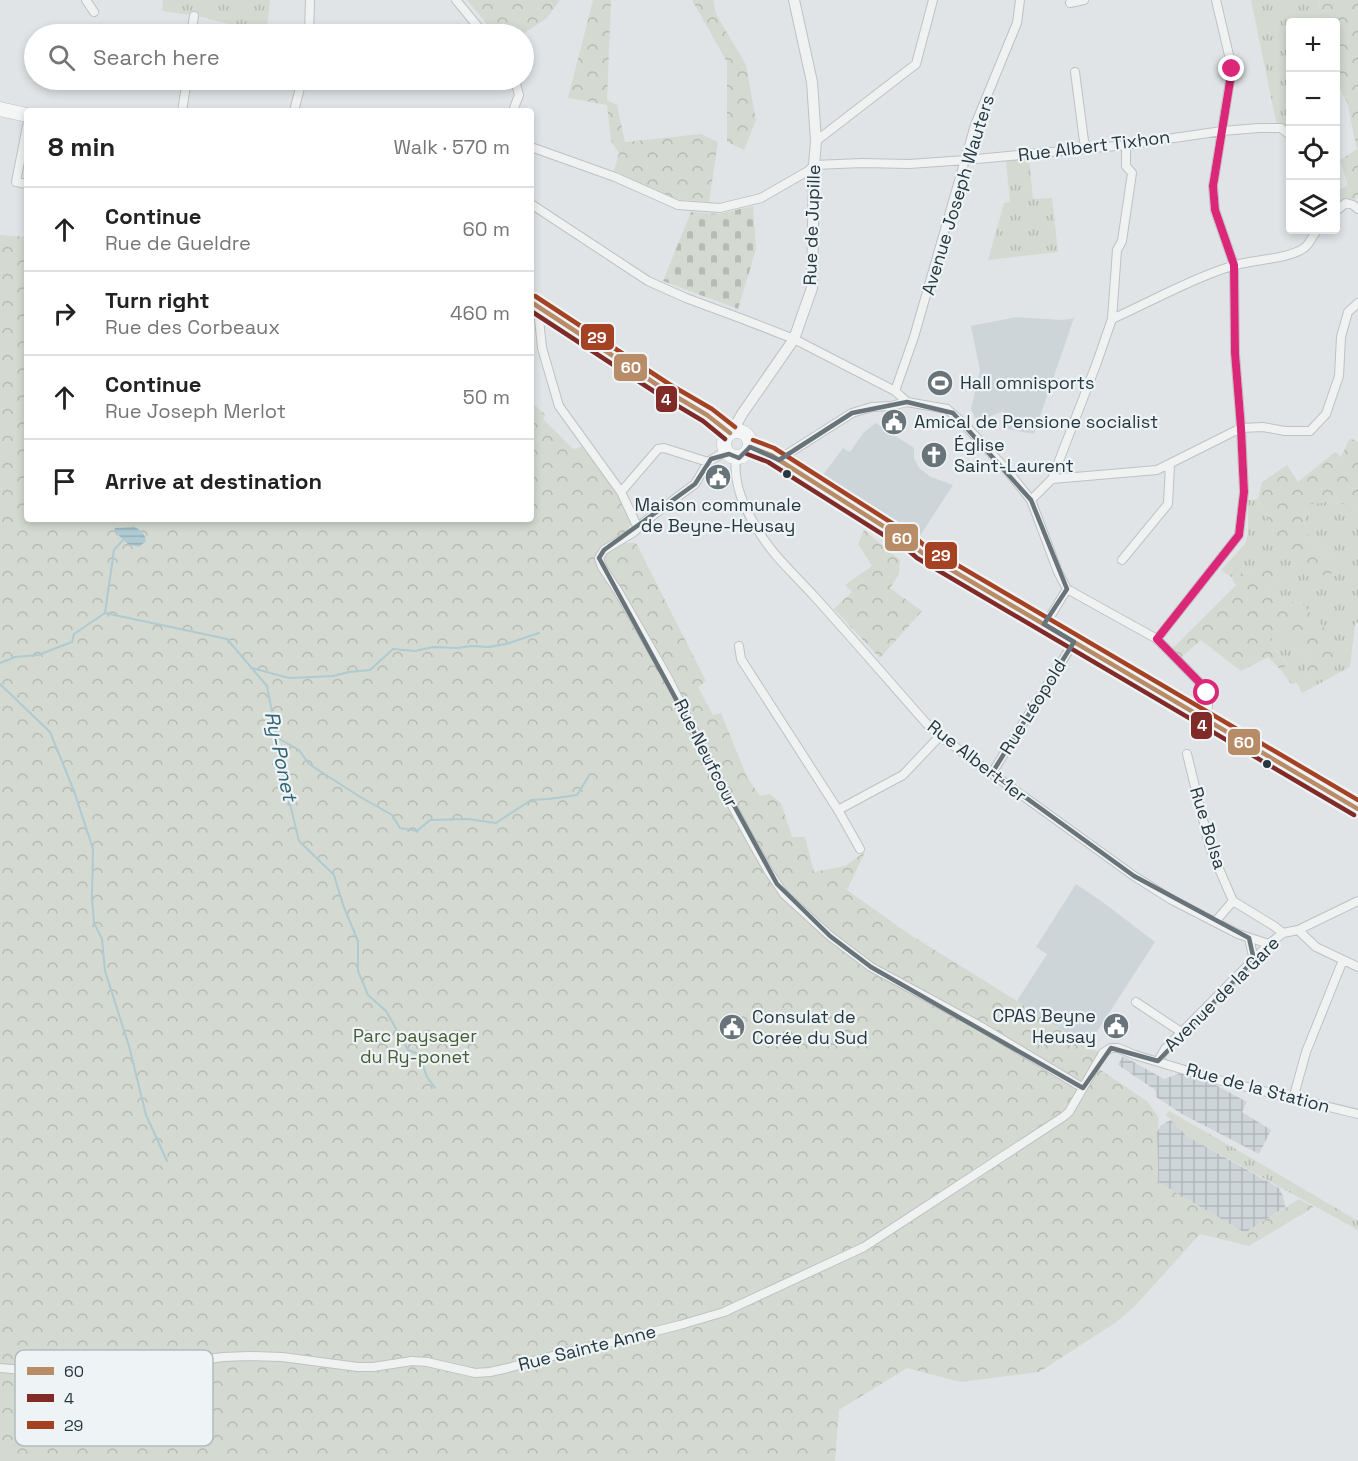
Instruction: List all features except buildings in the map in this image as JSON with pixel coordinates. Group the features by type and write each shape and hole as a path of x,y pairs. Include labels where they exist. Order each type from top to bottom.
{"main road":[{"path":"0,109 24,114"},
{"path":"534,304 730,437 745,455 750,447 747,436 743,433 730,437"},
{"path":"750,447 767,453 921,552 1358,809"}],"street":[{"path":"86,0 94,12"},
{"path":"309,24 310,0"},
{"path":"456,0 476,24"},
{"name":"Rue de Jupille","path":"730,437 794,339 812,288 816,141 812,82 794,0"},
{"path":"816,141 916,64 933,0"},
{"name":"Avenue Joseph Wauters","path":"895,391 915,337 975,125 1017,23 1020,0"},
{"path":"1070,3 1084,0"},
{"path":"1157,639 1239,535 1244,492 1235,353 1234,265 1215,210 1213,186 1232,69 1216,0"},
{"path":"193,24 194,16"},
{"path":"1075,72 1084,141 1088,149"},
{"path":"182,108 185,90"},
{"path":"295,108 299,90"},
{"path":"514,108 519,94 518,90"},
{"name":"Rue Albert Tixhon","path":"814,165 909,164 1126,145 1222,131 1281,128 1286,132"},
{"path":"24,141 16,182 24,183"},
{"path":"1031,500 1053,479 1113,319 1117,250 1122,241 1132,173 1126,166 1126,145"},
{"path":"534,148 615,177 678,205 720,208 761,198 814,165"},
{"path":"1340,207 1346,203 1358,209"},
{"path":"534,206 648,281 794,339 895,391 908,402"},
{"path":"1113,319 1207,275 1234,265 1292,254 1306,247 1313,234"},
{"path":"1053,479 1158,470 1241,428 1310,430 1326,414 1339,376 1341,338 1348,312 1358,303"},
{"path":"544,310 539,319 542,348 559,406 621,492 638,528"},
{"path":"778,460 852,413 872,407 908,402 953,413 1006,469 1031,500 1058,572 1067,589 1157,639 1204,687 1209,710 1204,718"},
{"path":"621,492 658,449 664,448 708,462 730,437"},
{"name":"Rue Albert 1er","path":"730,437 738,491 758,532 926,723 976,763 1134,876 1172,900 1238,934 1269,944"},
{"name":"Rue Neufcour","path":"708,462 695,484 628,537 602,551 599,558 602,567 668,678 722,787 769,873 784,894 830,936 871,967 980,1026 1083,1088"},
{"path":"1122,560 1168,504 1170,465"},
{"path":"1045,625 1067,589"},
{"name":"Rue Léopold","path":"992,773 1074,642"},
{"path":"739,646 741,659 838,810 860,849"},
{"path":"838,810 903,776 940,736"},
{"name":"Rue Bolsa","path":"1187,754 1210,848 1233,901"},
{"path":"1215,922 1233,901 1283,933"},
{"name":"Avenue de la Gare","path":"1095,1067 1103,1053 1111,1048 1118,1048 1158,1061 1165,1049 1181,1032 1269,944 1283,933 1298,930 1358,902"},
{"path":"1298,930 1316,947 1358,967"},
{"path":"1249,938 1254,960"},
{"path":"1293,1099 1306,1052 1342,960"},
{"path":"1136,1002 1181,1032"},
{"name":"Rue de la Station","path":"1158,1061 1218,1080 1358,1114"},
{"name":"Rue Sainte Anne","path":"213,1359 250,1356 300,1358 358,1367 412,1361 475,1372 490,1372 724,1312 864,1247 1063,1117 1069,1112 1095,1067"},
{"name":"Rue Sainte Anne","path":"0,1368 15,1369"}],"highlighted area":[{"path":"907,402 953,413 1031,500 1067,589 1044,624 1074,642 992,773 1134,876 1249,938 1254,960 1158,1061 1111,1048 1083,1088 871,967 830,936 777,884 599,558 604,550 695,484 711,459 729,454 739,458 750,447 779,460 852,413"}],"shaded area":[{"path":"1016,317 1063,320 1074,318 1034,434 1001,428 1003,411 977,422 971,409 980,371 971,326"},
{"path":"876,423 914,448 914,458 919,468 931,477 953,485 920,536 823,475 843,448 850,452 864,432"},
{"path":"1076,884 1155,942 1087,1047 1017,1001 1047,954 1036,947"},
{"path":"1123,1056 1164,1079 1181,1073 1210,1082 1247,1102 1242,1112 1271,1130 1259,1154 1182,1114 1156,1097 1154,1089 1118,1065"},
{"path":"1171,1120 1187,1136 1279,1188 1285,1207 1245,1233 1158,1182 1157,1132 1161,1125"}],"green space":[{"path":"163,0 270,0 267,24 229,24 198,16 162,11"},
{"path":"467,0 560,0 547,18 534,27 534,24 487,24"},
{"path":"593,0 611,0 607,100 617,105 625,142 701,134 718,142 709,202 673,199 614,171 619,153 611,141 607,105 568,98"},
{"path":"692,0 713,0 716,14 746,65 756,120 744,150 727,142 727,62"},
{"path":"1251,0 1320,0 1318,18 1286,18 1286,127 1277,126"},
{"path":"1320,0 1358,0 1358,196 1354,201 1340,206 1340,190 1348,185 1340,160 1357,149 1347,102 1340,87 1340,18 1318,18"},
{"path":"1029,158 1033,199 1052,198 1058,252 988,260 1004,203 1010,202 1006,161"},
{"path":"753,206 756,249 738,309 663,281 691,212 719,214"},
{"name":"Parc paysager du Ry-ponet","path":"0,235 24,237 24,522 534,522 534,405 546,415 543,419 573,449 584,446 616,491 631,523 626,534 612,542 616,548 625,543 636,543 706,681 698,687 713,715 721,713 747,777 760,796 770,794 781,803 792,837 805,837 814,872 845,866 865,852 847,890 909,934 1100,1053 1096,1067 1147,1101 1159,1118 1158,1182 1245,1233 1299,1199 1314,1207 1249,1246 1200,1234 1135,1306 1115,1323 1039,1372 960,1382 907,1368 839,1410 835,1461 0,1461"},
{"path":"1350,438 1358,442 1358,506 1326,502 1306,505 1304,531 1338,563 1328,578 1292,557 1274,531 1258,499 1262,482 1287,465 1298,482 1335,452 1341,457"},
{"path":"1258,499 1274,531 1338,563 1304,531 1306,505 1326,502 1358,506 1358,622 1355,624 1350,667 1302,693 1297,683 1291,684 1281,670 1287,663 1268,640 1280,633 1310,655 1304,676 1344,661 1303,605 1267,595 1278,570 1274,567 1255,569 1231,577 1221,570 1245,544 1248,533 1248,500"},
{"path":"864,530 900,560 899,574 890,588 922,611 880,658 834,609 852,592 845,585 872,566 858,544"},
{"path":"1274,566 1278,570 1267,595 1303,605 1334,638 1344,661 1305,685 1304,676 1310,655 1280,634 1268,640 1287,664 1281,670 1268,657 1241,671 1201,640 1179,659 1171,650 1236,585 1231,577 1255,569"},
{"path":"1169,1111 1358,1221 1358,1230 1187,1136 1166,1115"}],"water":[{"path":"133,526 142,532 146,541 139,547 128,544 114,531 115,528"}],"waterway":[{"path":"105,613 114,550 123,540"},
{"name":"Ry-Ponet","path":"0,663 15,657 38,655 72,642 74,634 105,613 227,639 267,686 299,841 334,875 358,941 358,971 368,995 386,1011 408,1050 419,1054 427,1077 435,1088"},
{"path":"252,668 289,678 333,676 370,670 393,649 415,651 433,647 489,647 539,633"},
{"path":"0,684 50,732 74,791 93,849 94,923 102,939 105,971 129,1046 146,1115 167,1161"},
{"path":"278,738 299,750 309,764 392,815 400,828 417,831 430,820 468,819 496,823 531,800 577,795 590,774"}],"transit line":[{"name":"29","path":"535,296 669,384 712,409 735,427"},
{"name":"60","path":"534,304 707,415 730,433"},
{"name":"4","path":"534,313 703,421 725,439"},
{"name":"29","path":"753,440 774,448 925,546 1358,800"},
{"name":"60","path":"750,447 771,455 921,552 1358,809"},
{"name":"4","path":"747,454 768,462 917,558 1354,815"}],"place":[{"name":"Hall omnisports","path":"940,383"},
{"name":"Amical de Pensione socialist","path":"894,422"},
{"name":"Église Saint-Laurent","path":"934,455"},
{"name":"Maison communale de Beyne-Heusay","path":"718,477"},
{"name":"CPAS Beyne Heusay","path":"1116,1026"},
{"name":"Consulat de Corée du Sud","path":"732,1027"}],"route":[{"path":"1207,693 1204,687 1157,639 1239,535 1244,492 1235,353 1234,265 1215,210 1213,186 1232,69"}]}
